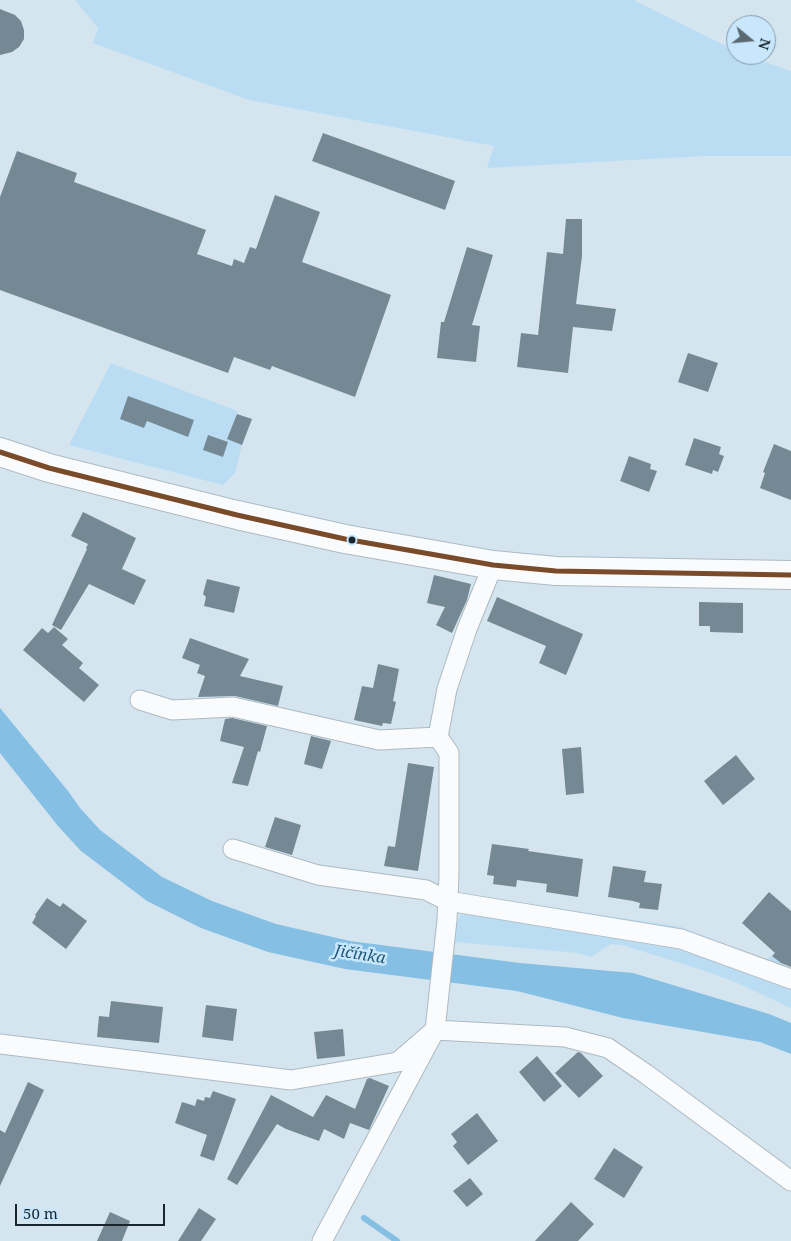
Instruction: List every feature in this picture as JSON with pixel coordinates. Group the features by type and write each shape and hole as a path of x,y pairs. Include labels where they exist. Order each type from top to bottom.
{"main road":[{"path":"0,452 49,468 238,515 345,539 493,565 556,571 791,574"}],"street":[{"path":"322,1241 435,1030 447,911 448,753 438,737 447,689 466,629 493,565"},
{"path":"140,700 172,710 233,708 379,740 438,737"},
{"path":"233,849 318,875 426,890 447,911 680,939 791,979"},
{"path":"0,1044 291,1080 398,1062 435,1030 565,1037 608,1048 791,1181"}],"shaded area":[{"path":"75,0 633,0 726,46 726,65 774,65 791,71 791,156 706,156 487,168 494,146 249,100 93,43 98,28"},
{"path":"111,363 237,411 237,414 252,419 242,445 235,473 223,485 69,445"},
{"path":"464,894 681,927 764,960 772,956 791,971 791,1008 735,982 622,945 611,944 591,957 578,953 455,942 457,922"}],"water":[{"name":"Jičínka","path":"0,708 80,808 100,830 162,877 212,901 276,924 350,941 520,963 633,973 769,1014 791,1023 791,1054 760,1042 623,1018 517,991 345,969 268,952 201,928 147,901 81,851 58,826 0,753"}],"building":[{"path":"0,9 15,15 21,21 24,39 19,47 12,52 0,55"},
{"path":"323,133 455,181 445,210 312,161"},
{"path":"17,151 77,173 74,182 206,230 197,254 232,266 234,259 244,263 250,247 256,249 275,195 320,212 302,262 391,295 355,397 272,366 270,370 234,357 228,373 0,290 0,197"},
{"path":"566,219 582,219 582,256 576,304 616,309 612,331 573,327 568,373 517,367 521,333 538,335 547,252 563,254"},
{"path":"467,247 493,255 472,325 480,326 476,362 437,358 441,322 444,322"},
{"path":"688,353 718,363 708,392 678,382"},
{"path":"128,396 194,420 188,437 147,421 144,428 120,419"},
{"path":"237,414 252,419 242,445 227,439"},
{"path":"208,435 228,442 223,457 203,450"},
{"path":"694,438 721,447 719,454 724,456 718,472 713,470 712,474 685,465"},
{"path":"774,444 791,451 791,500 760,488 765,473 763,472"},
{"path":"629,456 651,464 650,469 657,471 649,492 620,481"},
{"path":"83,512 136,538 122,569 146,580 134,605 89,584 61,630 52,625 88,544 71,536"},
{"path":"434,575 471,584 467,600 452,633 436,625 445,607 427,603"},
{"path":"207,579 240,587 234,613 204,606 206,597 203,594"},
{"path":"497,597 583,634 566,675 539,663 546,646 487,621"},
{"path":"699,602 743,603 743,633 710,632 710,626 699,626"},
{"path":"54,627 68,639 62,645 83,663 79,668 99,685 84,702 23,650 42,628 48,633"},
{"path":"190,638 249,659 240,676 283,686 278,706 235,696 198,697 205,676 197,673 200,665 182,658"},
{"path":"378,664 399,669 393,701 396,702 391,724 383,723 382,726 354,720 362,686 373,688"},
{"path":"232,718 267,726 248,786 232,783 244,747 220,741 225,719"},
{"path":"311,736 331,741 322,769 304,764"},
{"path":"581,747 584,793 566,795 562,749"},
{"path":"736,755 755,779 723,805 704,781"},
{"path":"408,763 434,767 418,871 384,866 388,846 395,847"},
{"path":"275,817 301,825 292,855 265,847"},
{"path":"492,844 583,859 578,897 546,892 547,884 517,880 516,887 493,884 494,876 487,875"},
{"path":"613,866 646,871 644,882 662,884 658,910 639,908 640,903 608,897"},
{"path":"769,892 791,911 791,967 781,963 772,956 775,953 742,923"},
{"path":"47,898 60,907 63,903 87,921 66,949 32,923 35,915"},
{"path":"111,1001 163,1007 159,1043 97,1037 99,1016 109,1017"},
{"path":"206,1005 237,1009 233,1041 202,1037"},
{"path":"343,1029 345,1056 317,1059 314,1032"},
{"path":"578,1052 603,1076 579,1098 555,1073"},
{"path":"537,1056 562,1086 544,1102 519,1072"},
{"path":"370,1078 389,1086 369,1130 350,1123 344,1139 324,1129 319,1141 277,1124 237,1185 227,1179 271,1095 313,1117 326,1095 355,1109 367,1079"},
{"path":"28,1082 44,1090 0,1186 0,1130 5,1133"},
{"path":"213,1091 236,1099 214,1161 200,1156 207,1135 175,1123 182,1102 195,1106 197,1099 204,1101 205,1097 210,1098"},
{"path":"477,1113 498,1141 468,1165 453,1146 457,1142 451,1134"},
{"path":"614,1148 643,1167 624,1198 594,1179"},
{"path":"470,1178 483,1194 467,1207 453,1191"},
{"path":"571,1202 594,1224 578,1241 535,1241"},
{"path":"199,1208 216,1219 201,1241 178,1241"},
{"path":"110,1212 130,1221 122,1241 97,1241"}],"waterway":[{"path":"364,1218 397,1241"}],"transit line":[{"path":"0,452 49,468 237,515 345,539 493,565 556,571 791,575"}]}
